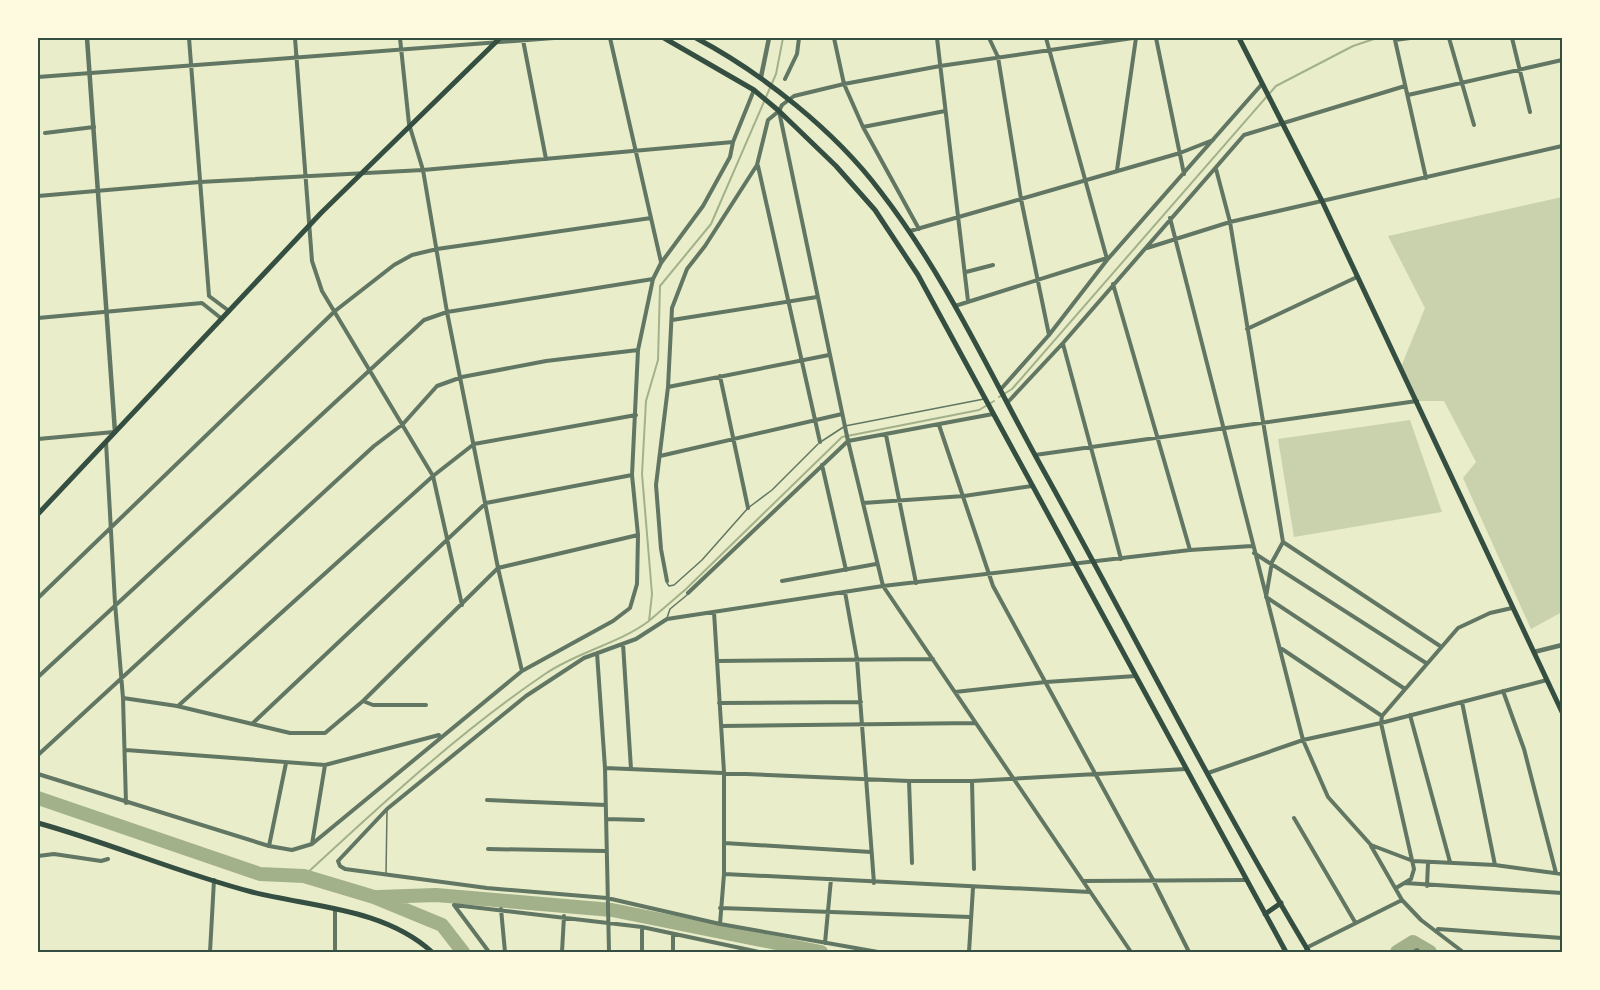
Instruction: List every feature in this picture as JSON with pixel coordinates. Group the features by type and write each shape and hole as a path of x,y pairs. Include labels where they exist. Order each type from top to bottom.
{"main road":[{"path":"38,514 308,227 498,38"},
{"path":"664,38 754,90 836,166 875,210 918,275 1286,952"},
{"path":"696,38 761,77 788,99 872,181 909,231 955,306 1208,773 1308,950"},
{"path":"1239,38 1322,201 1563,712"},
{"path":"38,823 252,892 335,909 405,932 432,952"},
{"path":"1265,914 1281,903"}],"street":[{"path":"38,440 115,432 87,38"},
{"path":"189,38 209,296 229,311"},
{"path":"295,38 303,176 312,261 322,291 433,476 462,604"},
{"path":"400,38 409,124 423,170 447,312 462,377 498,568 522,671"},
{"path":"38,77 498,38 523,40 554,38"},
{"path":"610,38 634,152 661,262"},
{"path":"761,77 770,38"},
{"path":"785,79 797,54 799,38"},
{"path":"834,38 844,84 863,127 920,229"},
{"path":"937,38 968,301"},
{"path":"989,38 998,57 1020,199 1049,335"},
{"path":"1046,38 1107,259"},
{"path":"667,581 661,549 656,485 668,387 676,292 687,269 705,246 757,165 768,120 788,99 844,84 940,66 1134,38 1118,170"},
{"path":"1156,38 1184,174"},
{"path":"1410,38 1395,40 1426,178"},
{"path":"1449,38 1474,125"},
{"path":"1512,38 1530,112"},
{"path":"523,40 546,159"},
{"path":"1407,95 1563,60"},
{"path":"1001,390 1049,335 1107,259 1262,84"},
{"path":"1007,400 1063,343 1244,135 1257,129 1283,125 1405,86"},
{"path":"38,774 269,846 292,850 312,844 522,671 613,621 630,608 637,584 638,535 632,475 638,350 653,279 661,262 703,206 730,157 733,142 754,90"},
{"path":"779,111 847,440 883,586 1131,952"},
{"path":"863,127 945,111"},
{"path":"45,133 94,127"},
{"path":"909,231 959,219 1180,153 1214,139"},
{"path":"38,196 200,182 423,170 733,142"},
{"path":"1145,248 1230,222 1563,146"},
{"path":"757,165 820,442"},
{"path":"1216,168 1230,222 1283,542 1272,562 1266,597"},
{"path":"38,597 335,311 394,265 412,255 437,249 651,218"},
{"path":"1170,218 1303,740 1328,797 1371,845 1402,900 1421,920 1463,952"},
{"path":"955,306 1107,259"},
{"path":"966,272 993,266"},
{"path":"1247,328 1356,277"},
{"path":"38,677 115,603 423,320 447,312 653,279"},
{"path":"1113,284 1190,550"},
{"path":"672,320 788,299 817,297"},
{"path":"38,318 202,303 222,319"},
{"path":"1063,343 1121,559"},
{"path":"38,755 374,446 403,424 437,386 462,377 546,361 638,350"},
{"path":"668,387 829,355"},
{"path":"720,376 748,508"},
{"path":"1035,455 1418,401"},
{"path":"688,593 847,440 939,425 992,411"},
{"path":"660,456 842,414"},
{"path":"177,706 433,476 474,444 636,415"},
{"path":"939,425 990,574 1190,952"},
{"path":"886,435 916,583"},
{"path":"106,442 126,750 126,803"},
{"path":"822,464 846,570"},
{"path":"253,723 448,542 486,503 632,475"},
{"path":"863,503 964,496 1032,486"},
{"path":"123,698 177,706 290,733 326,733 363,701 498,568 638,535"},
{"path":"1283,542 1440,646"},
{"path":"878,952 720,924 607,898 487,888 386,875 345,869 338,863 345,851 387,810 526,696 555,675 597,652 640,636 667,619 883,586 1095,563 1190,550 1252,546"},
{"path":"1254,552 1426,663"},
{"path":"782,581 876,564"},
{"path":"845,592 861,702 874,883"},
{"path":"1266,597 1405,689"},
{"path":"1396,888 1406,883 1413,875 1413,861 1381,723 1382,716 1440,646 1464,625 1512,608"},
{"path":"714,612 724,772 724,874 720,924"},
{"path":"623,644 631,769"},
{"path":"1534,652 1563,645"},
{"path":"1281,649 1382,716"},
{"path":"597,652 605,768 605,852 609,952"},
{"path":"717,661 933,659"},
{"path":"955,692 1046,682 1137,676"},
{"path":"1208,773 1303,740 1381,723 1547,680"},
{"path":"1503,691 1524,749 1556,873"},
{"path":"363,701 373,705 426,705"},
{"path":"719,704 861,702"},
{"path":"1462,702 1495,865"},
{"path":"1410,715 1450,862"},
{"path":"721,726 975,723"},
{"path":"126,750 325,765 442,735"},
{"path":"269,846 286,763"},
{"path":"312,844 325,765"},
{"path":"605,768 724,772 867,781 972,781 1186,769"},
{"path":"909,781 912,863"},
{"path":"972,781 974,869"},
{"path":"487,800 606,805"},
{"path":"1294,818 1355,922"},
{"path":"606,819 643,819"},
{"path":"724,843 871,852"},
{"path":"1371,845 1413,861 1495,865 1563,874"},
{"path":"488,849 605,852"},
{"path":"38,856 54,854 101,861 108,859"},
{"path":"1426,886 1428,863"},
{"path":"724,874 1091,892"},
{"path":"1083,881 1152,878 1246,880"},
{"path":"825,943 831,879"},
{"path":"210,952 214,880"},
{"path":"1406,883 1563,893"},
{"path":"969,952 969,917 973,888"},
{"path":"1308,950 1355,922 1402,900"},
{"path":"489,952 454,905 608,921 759,952"},
{"path":"720,908 969,917"},
{"path":"334,952 335,909"},
{"path":"501,909 505,952"},
{"path":"562,952 564,916"},
{"path":"642,927 642,952"},
{"path":"1435,929 1563,938"},
{"path":"673,935 674,952"},
{"path":"728,946 728,952"}],"lane":[{"path":"667,581 669,586 674,585 702,560 748,508 772,490 820,442 845,429 986,400"},
{"path":"667,619 670,609 688,593"},
{"path":"386,875 387,810"}],"green space":[{"path":"1562,197 1562,612 1531,629 1463,478 1476,462 1444,401 1418,401 1401,367 1425,308 1388,236"},
{"path":"1410,420 1442,512 1294,537 1278,439"}],"waterway":[{"path":"304,876 421,770 481,720 557,666 624,636 649,621 652,594 642,474 646,401 658,360 660,286 711,224 776,74 783,38"},
{"path":"999,397 1012,389 1276,86 1353,46 1377,38"},
{"path":"650,620 686,589 842,437 979,410 994,401"},
{"path":"38,798 260,874 304,876 374,897 442,925 463,952"},
{"path":"378,897 436,895 612,910 821,952"},
{"path":"1397,952 1413,942 1430,952"}]}
